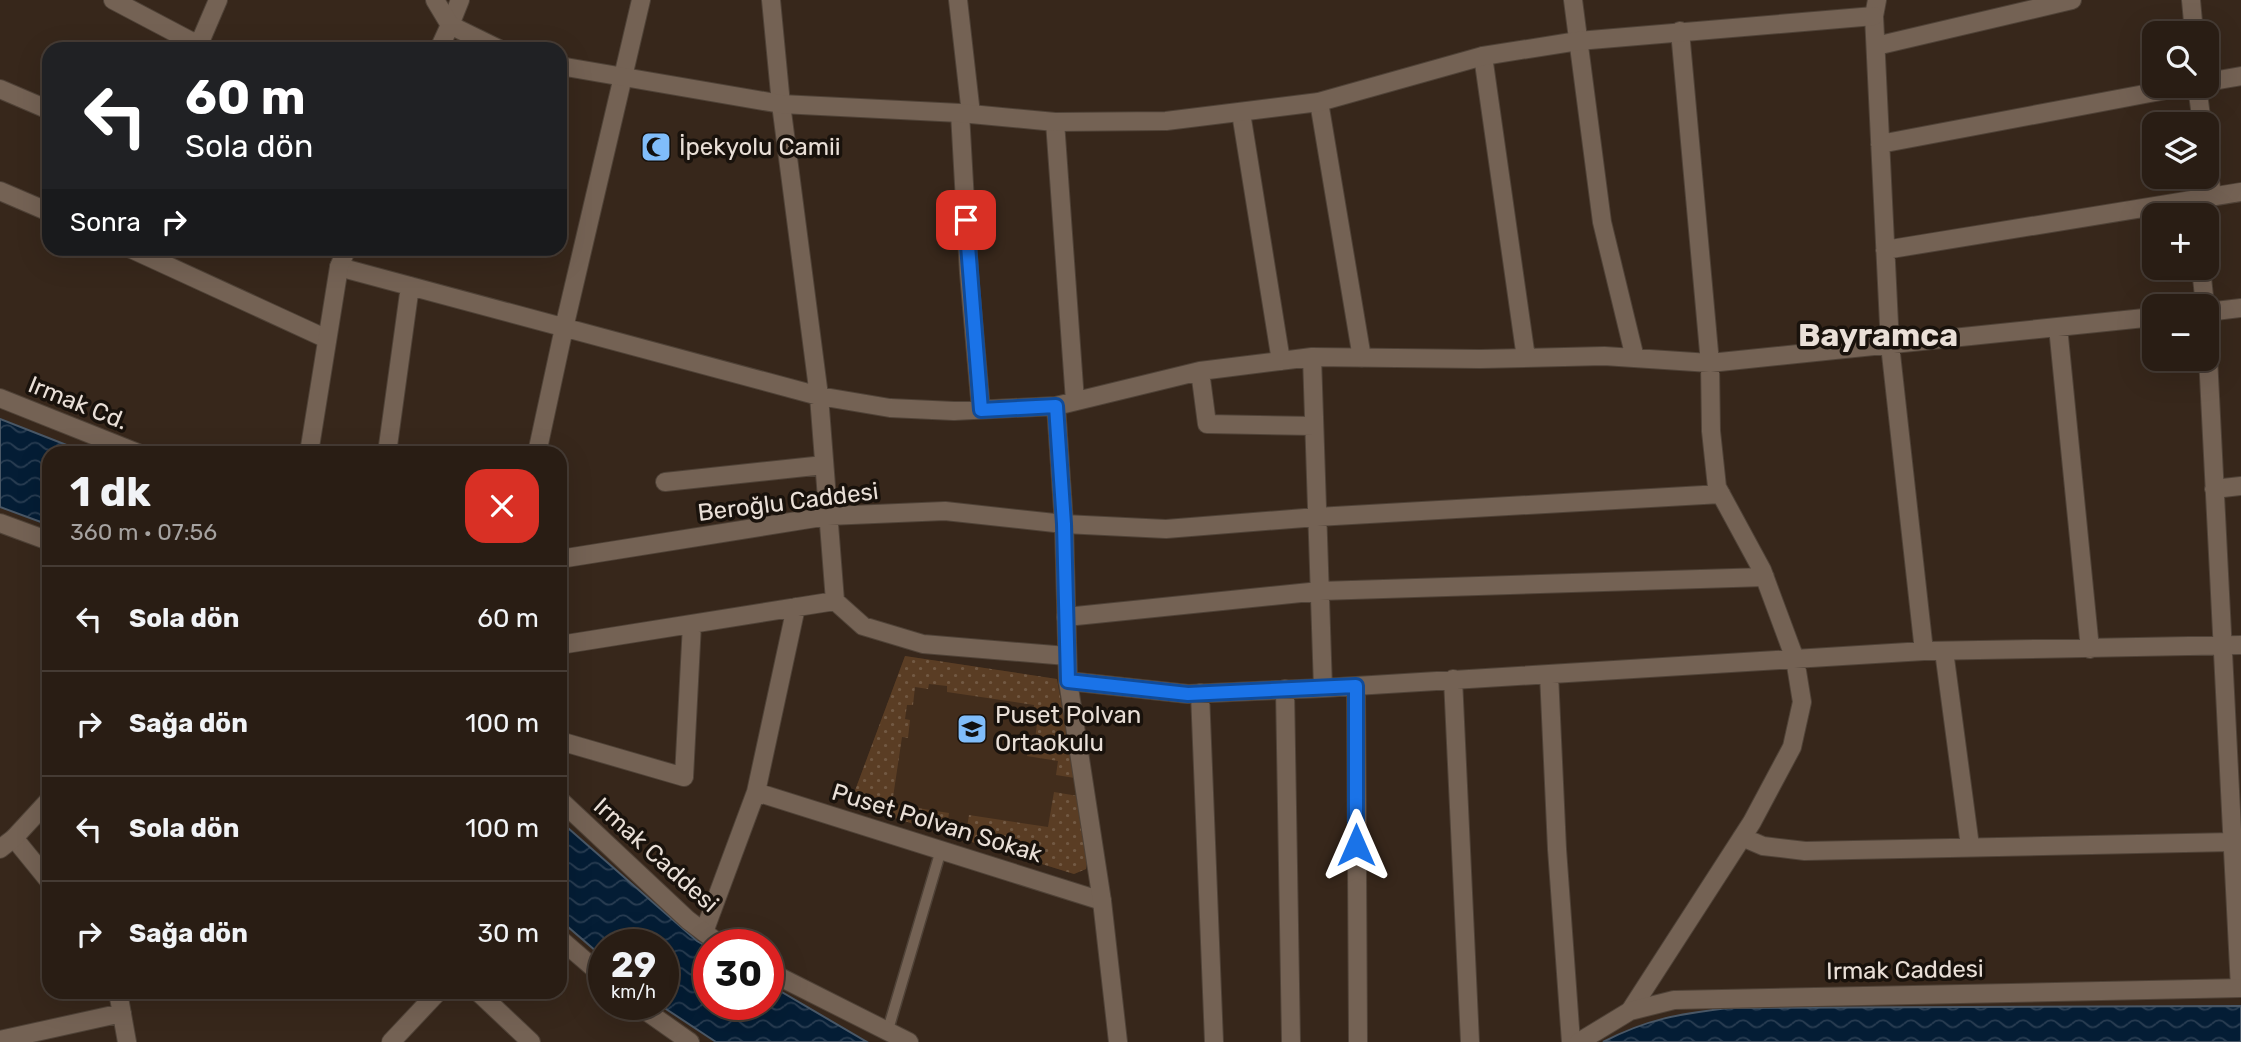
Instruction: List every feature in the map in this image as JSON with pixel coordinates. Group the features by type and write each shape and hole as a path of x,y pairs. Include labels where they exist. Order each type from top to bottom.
{"street":[{"path":"113,0 189,42"},
{"path":"202,42 218,0"},
{"path":"435,0 450,25 485,42"},
{"path":"442,42 460,0"},
{"path":"539,446 641,0"},
{"path":"771,0 781,104 819,396 835,601 863,626 923,644 1067,656"},
{"path":"958,0 965,114 969,273 981,410"},
{"path":"1573,0 1602,222 1635,358"},
{"path":"1876,46 2072,0"},
{"path":"2191,0 2193,21"},
{"path":"567,67 781,104 1055,122 1166,121 1319,102 1483,56 1578,41 1876,8 1890,345 1924,651"},
{"path":"1630,1011 1742,837 1792,747 1802,702 1795,659 1765,577 1717,487 1711,431 1710,363 1680,31"},
{"path":"1483,56 1526,358"},
{"path":"2219,80 2241,76"},
{"path":"0,89 42,107"},
{"path":"1880,144 2142,95"},
{"path":"1319,102 1362,358"},
{"path":"1241,113 1281,361"},
{"path":"1055,122 1075,401"},
{"path":"0,191 42,209"},
{"path":"2204,203 2241,192"},
{"path":"1885,250 2142,213"},
{"path":"145,256 327,339"},
{"path":"310,446 342,256"},
{"path":"346,256 410,286 819,396 890,408 954,411 1056,406 1200,371 1312,357 1604,356 1710,363 2142,318"},
{"path":"388,446 410,286"},
{"path":"2219,311 2241,308"},
{"path":"2058,327 2090,649"},
{"path":"1312,357 1323,688"},
{"path":"1200,371 1207,424 1314,426"},
{"path":"2209,371 2221,647 2234,751 2241,988"},
{"name":"Irmak Cd.","path":"0,398 120,446"},
{"path":"1056,406 1064,524 1068,681 1102,901 1118,1042"},
{"path":"666,482 824,464"},
{"path":"2214,489 2241,486"},
{"name":"Beroğlu Caddesi","path":"567,558 828,516 946,511 1064,524 1166,529 1317,517 1721,494"},
{"path":"0,523 42,538"},
{"path":"1066,617 1320,591 1765,577"},
{"path":"567,644 835,601"},
{"path":"705,929 756,792 796,607"},
{"path":"567,743 684,777 692,624"},
{"path":"1068,681 1200,693 1323,688 1924,651 2241,645"},
{"path":"1944,651 1970,846"},
{"path":"1549,674 1557,849 1572,1042"},
{"path":"1453,679 1470,1042"},
{"path":"1356,686 1358,1042"},
{"path":"1285,689 1291,1042"},
{"path":"1200,693 1214,1042"},
{"name":"Puset Polvan Sokak","path":"756,792 1102,901"},
{"path":"42,807 7,843 42,875"},
{"name":"Irmak Caddesi","path":"567,807 700,929"},
{"path":"1742,837 1763,846 1805,851 2237,843"},
{"path":"567,945 588,963"},
{"path":"784,979 909,1042"},
{"name":"Irmak Caddesi","path":"1579,1042 1630,1011 1674,1000 2241,988"},
{"path":"119,999 127,1042"},
{"path":"391,1042 431,999"},
{"path":"485,999 530,1042"},
{"path":"0,1040 122,1013"},
{"path":"659,1020 690,1042"}],"lane":[{"path":"887,1033 941,850"}],"shaded area":[{"name":"Puset Polvan Ortaokulu","path":"905,656 1057,679 1088,855 1086,869 1074,874 850,804"},
{"path":"905,656 1057,679 1075,778 1056,775 1058,761 1027,756 1030,738 1035,739 1037,724 1032,723 1034,705 947,692 947,686 929,684 928,689 915,687 913,705 907,705 905,719 910,720 908,738 902,737 892,804 949,813 946,834 850,804"},
{"path":"1054,792 1078,796 1088,855 1086,869 1074,874 965,840 969,815 1048,827"}],"water":[{"path":"0,419 69,446 42,446 42,522 0,507"},
{"path":"567,827 693,937 693,1020 784,1020 784,993 867,1042 716,1042 679,1018 679,929 588,929 588,944 567,926"},
{"path":"2241,1006 2241,1042 1603,1042 1634,1028 1664,1019 1728,1008"}],"place":[{"name":"İpekyolu Camii","path":"656,147"},
{"name":"Puset Polvan Ortaokulu","path":"972,729"}],"district":[{"name":"Bayramca","path":"1878,335"}],"route":[{"path":"966,220 981,410 1056,406 1064,524 1068,681 1188,694 1356,686 1356,845"}]}
